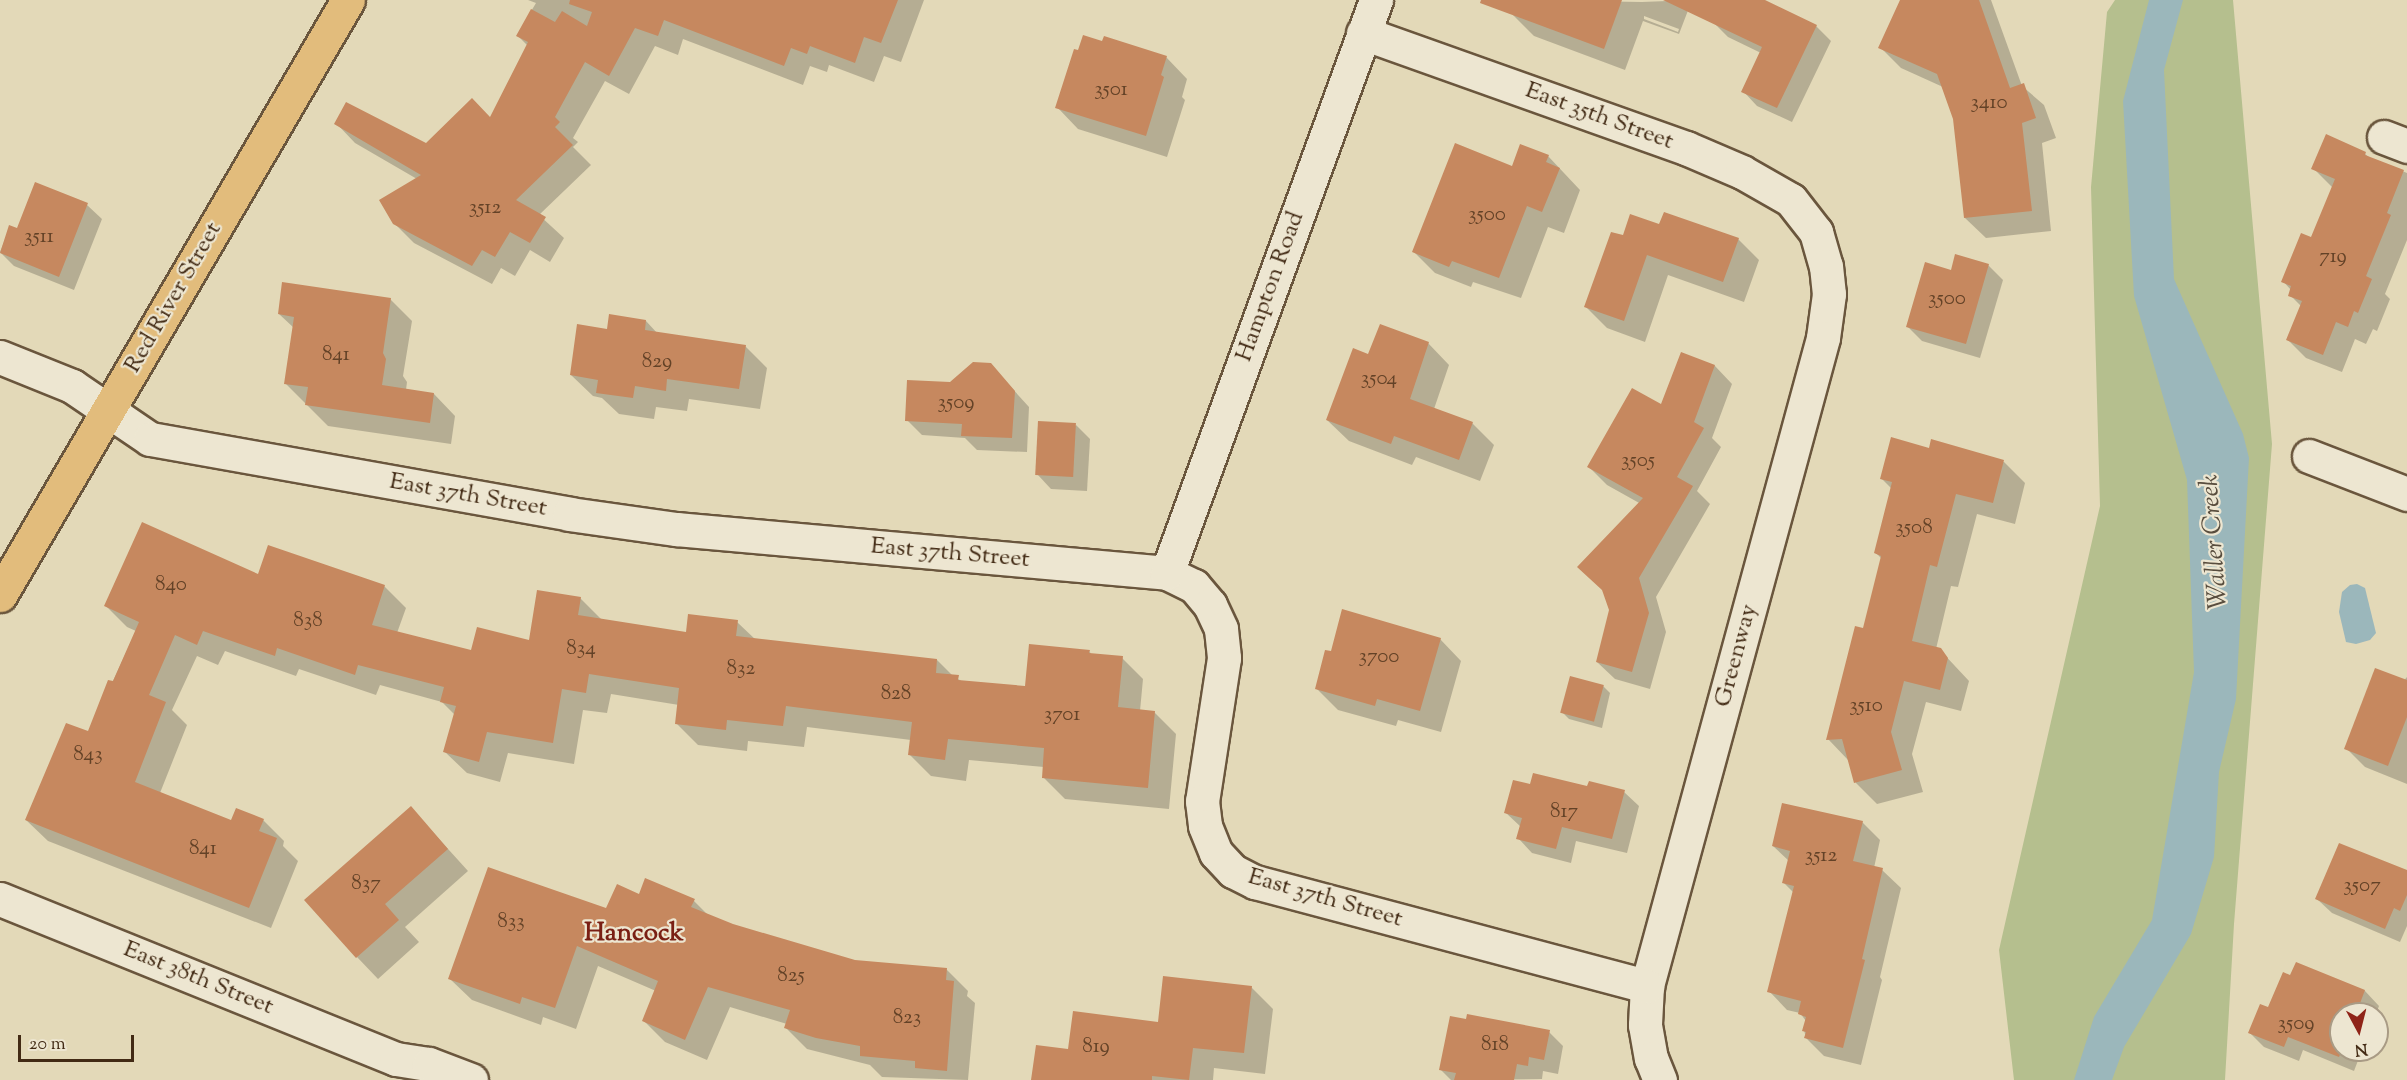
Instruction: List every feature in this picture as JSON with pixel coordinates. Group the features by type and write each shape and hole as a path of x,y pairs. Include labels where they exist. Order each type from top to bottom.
{"main road":[{"name":"Red River Street","path":"0,595 109,412 304,71 348,0"}],"street":[{"name":"Hampton Road","path":"1167,573 1376,0"},
{"name":"East 35th Street","path":"1364,33 1686,148 1742,172 1791,200 1816,232"},
{"name":"Greenway","path":"1660,1080 1651,1058 1645,1025 1647,986 1823,339 1829,294 1826,266 1816,232"},
{"name":"East 37th Street","path":"0,357 72,386 150,439 569,514 676,530 1167,573 1194,586 1210,605 1221,629 1224,658 1202,801 1205,826 1216,853 1233,871 1255,882 1647,986"},
{"path":"2309,456 2407,494"},
{"name":"East 38th Street","path":"0,899 401,1069 429,1064 471,1080"}],"green space":[{"path":"2115,0 2233,0 2272,444 2234,924 2225,1080 2014,1080 1999,950 2100,506 2091,187 2107,12"}],"water":[{"name":"Waller Creek","path":"2149,0 2183,0 2164,70 2174,279 2243,434 2249,458 2236,699 2219,772 2214,857 2191,934 2124,1047 2112,1080 2074,1080 2094,1017 2152,920 2194,672 2187,480 2134,296 2123,101"},
{"path":"2357,584 2365,588 2376,633 2370,640 2356,644 2346,642 2339,612 2342,592 2350,585"}],"building":[{"path":"570,0 898,0 881,43 864,37 855,63 810,46 807,54 791,48 784,66 664,20 658,36 635,28 609,76 585,62 555,117 560,122 555,127 573,145 516,200 546,217 530,243 510,232 495,257 482,250 472,266 393,224 379,200 421,175 334,124 346,102 426,143 472,98 490,117 528,42 516,36 531,9 555,22 562,11 587,26 592,12 569,4"},
{"path":"1481,0 1622,0 1604,49 1480,3"},
{"path":"1663,0 1765,0 1817,25 1777,108 1741,92 1762,47"},
{"path":"1900,0 1979,0 2010,88 2024,83 2036,118 2022,123 2032,211 1964,218 1953,119 1937,74 1878,48"},
{"path":"1083,35 1102,41 1104,36 1167,56 1161,75 1164,77 1146,136 1055,108 1074,49 1078,50"},
{"path":"2326,134 2366,152 2365,155 2404,170 2387,213 2391,215 2366,276 2372,279 2358,313 2354,311 2348,327 2336,322 2323,355 2286,340 2302,301 2288,296 2291,286 2281,282 2301,233 2311,237 2335,179 2311,169"},
{"path":"1455,143 1512,166 1520,144 1549,155 1546,162 1560,168 1542,212 1527,206 1499,278 1452,261 1449,267 1412,252"},
{"path":"35,182 88,203 59,277 0,253 9,225 17,228"},
{"path":"1664,212 1739,238 1723,282 1647,255 1624,321 1584,307 1611,232 1623,235 1630,214 1659,224"},
{"path":"1955,254 1989,264 1966,344 1906,327 1925,262 1951,270"},
{"path":"282,282 391,298 383,353 386,359 382,385 434,393 430,423 305,405 308,387 284,384 294,317 278,314"},
{"path":"609,314 646,320 645,330 746,345 739,389 667,379 666,391 635,386 633,398 596,393 598,380 570,375 577,324 607,329"},
{"path":"1380,324 1429,342 1410,399 1473,422 1459,460 1394,436 1391,444 1326,420 1353,348 1368,354"},
{"path":"1681,352 1715,365 1694,422 1704,428 1677,477 1693,486 1639,578 1649,613 1632,672 1596,662 1609,610 1602,590 1577,567 1643,498 1587,467 1632,388 1661,404"},
{"path":"973,362 991,363 1015,391 1012,438 961,436 962,424 905,421 907,380 950,382"},
{"path":"1038,421 1076,423 1073,477 1035,475"},
{"path":"1891,437 1929,448 1931,439 2004,460 1993,503 1956,494 1937,567 1930,565 1912,641 1941,648 1948,658 1940,690 1904,681 1891,732 1902,770 1854,783 1842,739 1826,740 1855,626 1863,628 1881,556 1874,553 1892,482 1880,479"},
{"path":"142,522 258,574 268,545 385,585 372,625 471,650 477,627 529,640 537,590 581,597 578,615 686,632 688,614 738,620 736,636 937,659 936,673 959,675 958,680 1025,686 1029,644 1123,656 1118,707 1155,711 1148,788 1042,778 1044,748 948,739 945,760 908,755 912,722 786,706 783,726 727,720 726,730 675,724 679,688 589,674 586,693 562,689 553,743 487,732 479,762 443,752 456,706 440,702 444,687 358,665 355,675 277,648 275,656 203,631 197,645 175,635 149,695 166,702 135,782 231,820 236,808 264,819 259,831 277,838 249,908 25,820 66,723 88,731 108,680 113,681 139,622 104,606"},
{"path":"1342,609 1441,638 1420,711 1377,699 1375,706 1315,689 1325,650 1331,651"},
{"path":"2375,668 2407,680 2407,717 2388,766 2344,749"},
{"path":"1570,676 1604,685 1594,722 1560,713"},
{"path":"1533,773 1587,786 1589,781 1625,790 1612,839 1562,827 1556,849 1516,839 1522,818 1504,813 1513,780 1530,784"},
{"path":"1782,803 1863,821 1853,861 1883,868 1862,959 1865,960 1843,1048 1804,1038 1806,1032 1802,1031 1806,1017 1798,1014 1801,1001 1767,992 1794,886 1782,883 1790,851 1772,846"},
{"path":"411,806 448,849 385,904 399,920 356,958 304,900"},
{"path":"2339,843 2407,870 2407,895 2400,911 2394,908 2385,929 2315,899"},
{"path":"488,867 606,908 617,884 639,894 645,878 695,899 691,907 733,924 855,960 947,968 946,980 954,981 947,1071 915,1068 915,1061 860,1056 860,1046 816,1038 784,1028 790,1010 708,987 685,1040 642,1021 658,981 577,946 555,1008 522,997 520,1004 448,979"},
{"path":"2296,962 2365,990 2360,1002 2329,1002 2329,1053 2288,1037 2284,1047 2248,1033 2260,1004 2268,1007 2283,972 2290,975"},
{"path":"1163,976 1252,986 1244,1053 1193,1048 1189,1080 1152,1076 1152,1080 1031,1080 1036,1045 1068,1049 1073,1011 1158,1022"},
{"path":"1467,1014 1550,1030 1544,1060 1529,1057 1528,1066 1517,1064 1514,1080 1454,1080 1456,1073 1439,1070 1450,1016 1466,1019"}],"district":[{"name":"Hancock","path":"634,934"}]}
